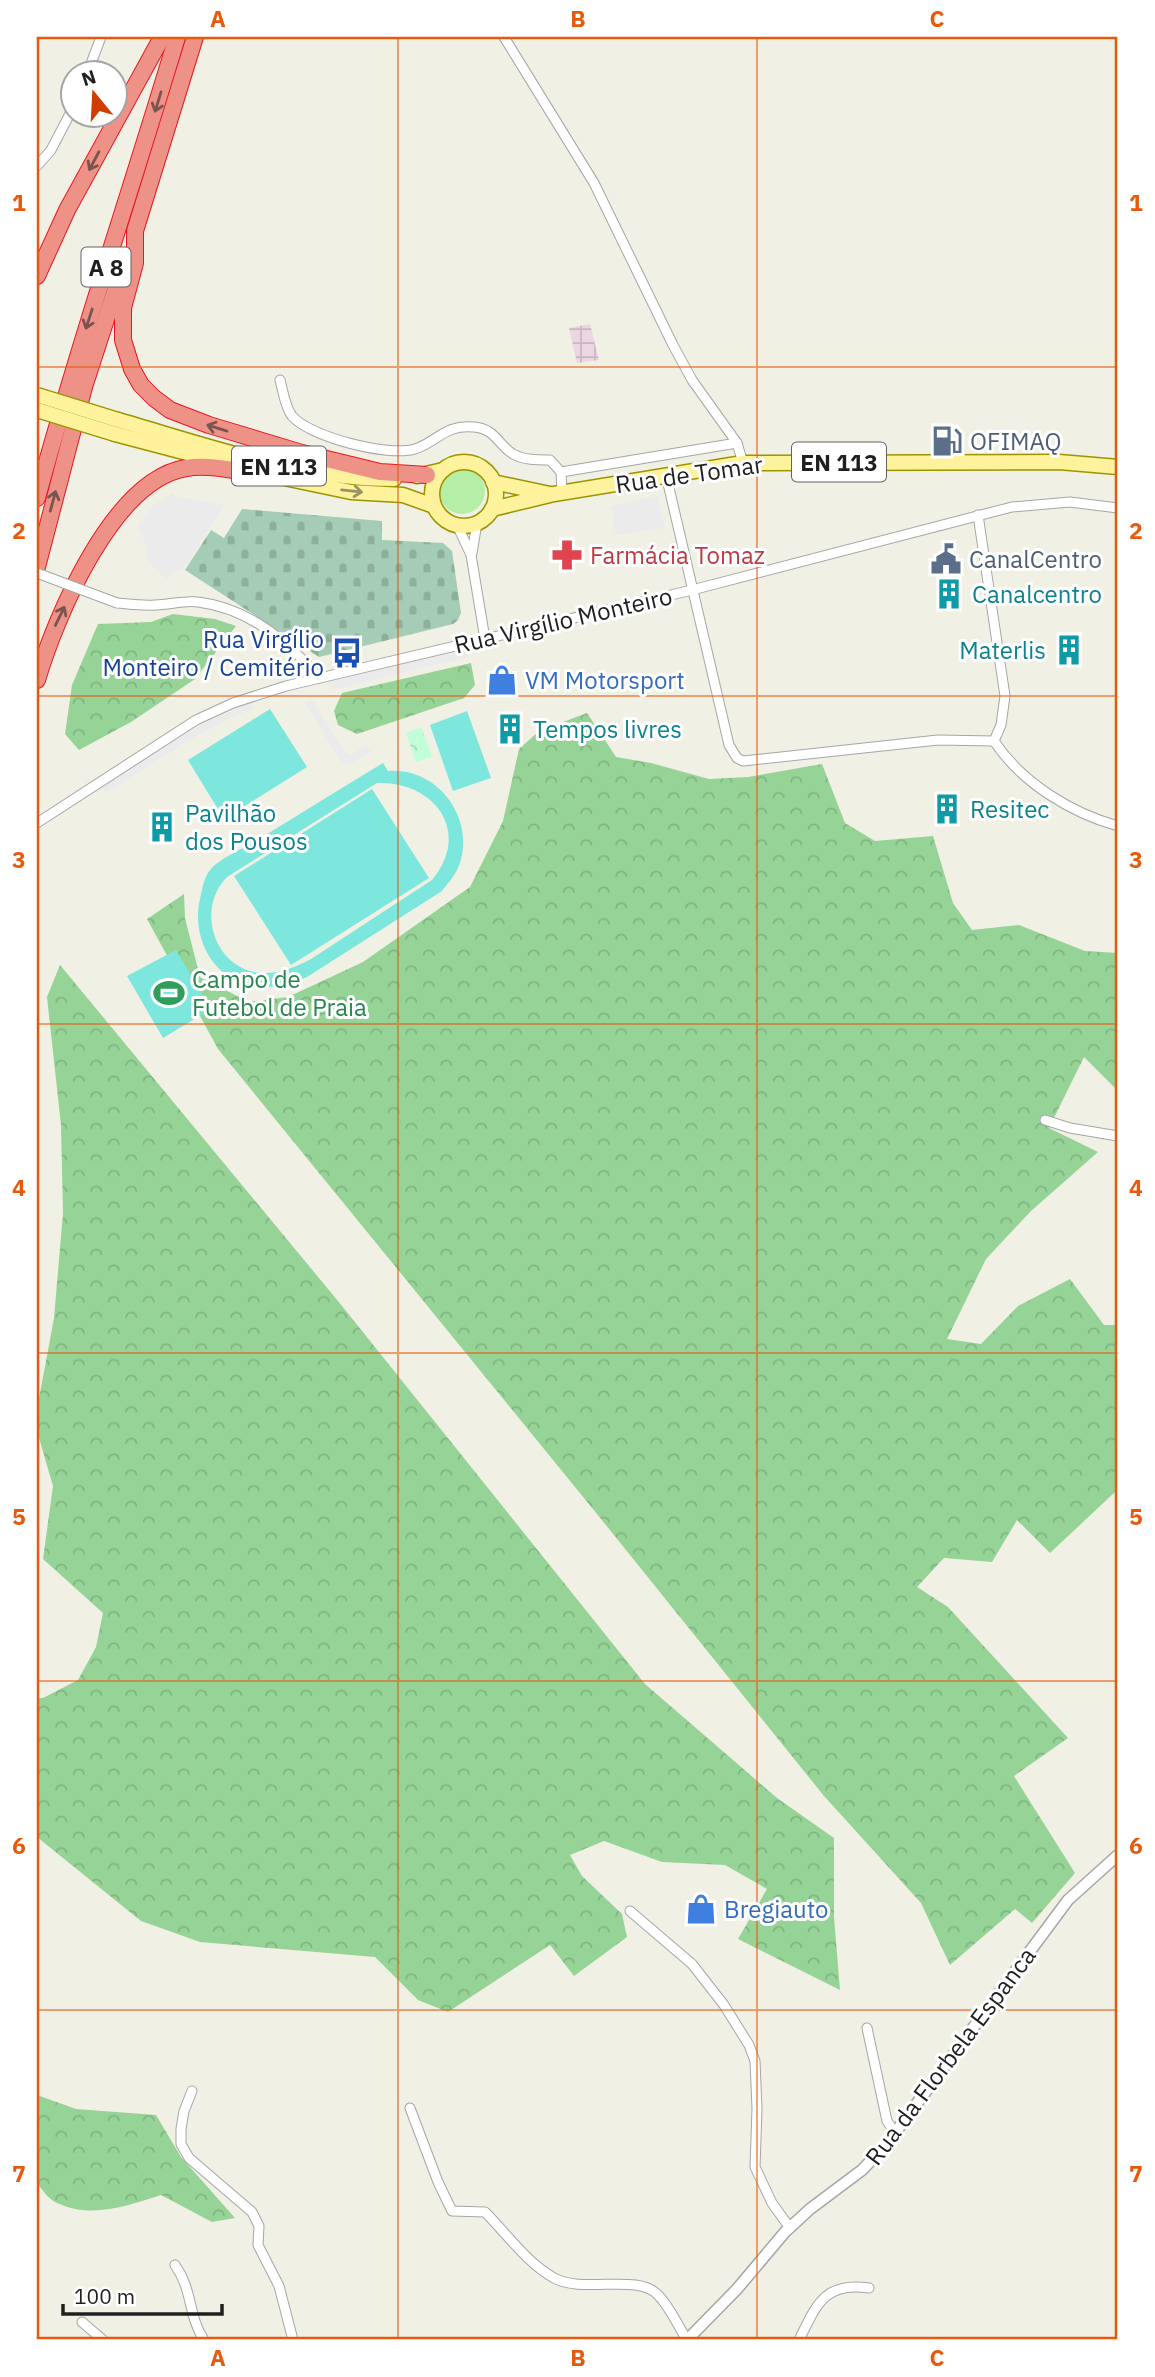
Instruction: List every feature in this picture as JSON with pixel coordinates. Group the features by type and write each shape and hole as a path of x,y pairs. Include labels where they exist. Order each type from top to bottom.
{"highway":[{"path":"37,276 68,210 162,37"},
{"name":"A 8","path":"37,498 68,384 177,37"},
{"name":"A 8","path":"37,567 81,400 195,37"},
{"path":"135,231 135,263 123,308 123,340 132,369 141,385 154,398 170,410 209,425 302,453 380,472 427,475"},
{"path":"37,680 55,627 83,570 116,517 134,495 159,477 187,467 210,467 261,475"}],"main road":[{"name":"Rua de Tomar","path":"37,395 117,427 261,475 351,492 404,495 434,506 443,519 457,525"},
{"name":"Rua de Tomar","path":"37,410 282,467 377,479 400,479 427,475 461,463 471,463 488,474 493,482 558,494"},
{"name":"Rua de Tomar","path":"477,523 492,509 558,494 743,463 1059,462 1118,467"},
{"path":"434,506 433,484 443,470"},
{"path":"492,509 495,500 493,482"},
{"path":"457,525 477,523"}],"street":[{"path":"92,60 101,37"},
{"path":"504,37 594,183 673,345 692,380 737,443 743,463"},
{"path":"37,166 51,150 61,130"},
{"path":"280,380 293,417 316,431 354,445 406,451 418,448 447,430 474,427 496,436 511,453 531,460 550,460 561,472"},
{"path":"561,472 737,443"},
{"path":"558,494 561,472"},
{"path":"666,475 729,745 737,758 752,761 938,740 995,741"},
{"name":"Rua Virgílio Monteiro","path":"37,823 208,714 262,694 319,678 692,590 1012,507 1086,503 1118,509"},
{"path":"978,515 1004,696 1001,725 995,741"},
{"path":"471,555 477,523"},
{"path":"457,525 471,555 485,639"},
{"path":"37,572 117,603 154,605 196,601 229,608 275,635 299,654 319,678"},
{"path":"995,741 1009,761 1053,797 1072,808 1118,826"},
{"path":"1045,1120 1070,1128 1118,1136"},
{"name":"Rua da Florbela Espanca","path":"687,2340 790,2228 862,2170 895,2133 1068,1900 1118,1855"},
{"path":"630,1911 692,1964 724,2005 749,2045 755,2062 755,2166 767,2194 790,2228"},
{"path":"867,2028 887,2121 895,2133"},
{"path":"192,2091 184,2111 181,2144 189,2158 252,2212 258,2226 258,2245 279,2286 293,2340"},
{"path":"410,2108 452,2211 485,2212 509,2241 556,2279 579,2284 634,2285 649,2288 658,2294 687,2340"},
{"path":"174,2265 187,2286 194,2325 204,2340"},
{"path":"799,2340 822,2298 846,2287 869,2288"},
{"path":"82,2322 103,2340"}],"shaded area":[{"path":"590,324 599,360 577,363 569,328"},
{"path":"173,493 175,496 225,505 184,568 171,573 166,580 145,558 148,550 138,525 152,506"},
{"path":"657,496 665,528 616,535 611,506"},
{"path":"467,648 468,657 331,690 328,682"},
{"path":"312,700 347,754 350,755 367,745 372,751 349,765 343,764 304,702"},
{"path":"251,702 254,709 193,738 106,793 102,786 200,725"},
{"path":"270,709 307,767 224,819 188,760"},
{"path":"467,711 491,778 453,791 430,725"},
{"path":"383,763 388,771 423,777 449,800 458,815 463,832 463,850 458,868 442,891 307,977 282,985 262,987 227,976 208,955 199,928 200,899 209,872 226,858","holes":["377,783 398,785 416,791 430,800 441,813 447,828 448,844 444,862 432,880 311,959 291,968 269,973 254,972 240,967 228,958 219,946 211,918 218,889 227,877"]},
{"path":"372,789 429,878 291,965 234,876"},
{"name":"Campo de Futebol de Praia","path":"176,950 211,1009 163,1038 127,976"}],"green space":[{"path":"462,468 478,475 485,491 478,507 462,514 446,507 439,491 446,475"},
{"path":"242,509 382,521 382,540 443,543 452,551 461,613 458,620 453,624 319,657 185,570 211,530 224,538"},
{"path":"173,614 215,619 236,626 195,679 131,722 79,750 65,734 72,685 98,624 151,622"},
{"path":"471,663 475,685 464,698 357,734 338,725 334,711 342,693"},
{"path":"587,713 616,757 651,763 709,779 748,777 822,764 845,823 875,841 933,836 953,903 972,930 1019,925 1085,951 1118,953 1118,1091 1084,1057 1049,1128 1098,1152 1031,1211 986,1259 947,1339 981,1344 1018,1306 1070,1279 1104,1325 1118,1325 1118,1493 1115,1492 1050,1553 1017,1520 992,1562 944,1558 917,1587 948,1607 1068,1738 1014,1776 1075,1873 1032,1923 1015,1909 950,1965 921,1903 824,1796 218,1049 147,919 184,894 185,918 200,977 249,1002 288,997 363,962 470,887 503,821 519,749 539,731"},
{"path":"421,727 432,757 416,762 406,733"},
{"path":"60,965 338,1301 645,1684 777,1798 834,1838 834,1917 840,1990 738,1939 767,1889 725,1865 662,1862 604,1841 570,1855 582,1876 622,1914 627,1937 574,1976 550,1945 448,2012 418,2000 375,1957 200,1942 141,1921 37,1837 37,1698 43,1698 78,1680 96,1647 103,1613 43,1559 53,1486 37,1431 37,1409 54,1318 63,1213 61,1125 47,997"},
{"path":"37,2095 76,2109 156,2115 181,2157 235,2218 212,2222 161,2195 122,2207 96,2210 70,2208 54,2202 37,2184"}],"place":[{"name":"OFIMAQ","path":"947,441"},
{"name":"Farmácia Tomaz","path":"567,555"},
{"name":"CanalCentro","path":"946,559"},
{"name":"Canalcentro","path":"949,594"},
{"name":"Materlis","path":"1069,650"},
{"name":"Rua Virgílio Monteiro / Cemitério","path":"347,653"},
{"name":"VM Motorsport","path":"502,680"},
{"name":"Tempos livres","path":"510,729"},
{"name":"Resitec","path":"947,809"},
{"name":"Pavilhão dos Pousos","path":"162,827"},
{"name":"Campo de Futebol de Praia","path":"169,993"},
{"name":"Bregiauto","path":"701,1909"}]}
